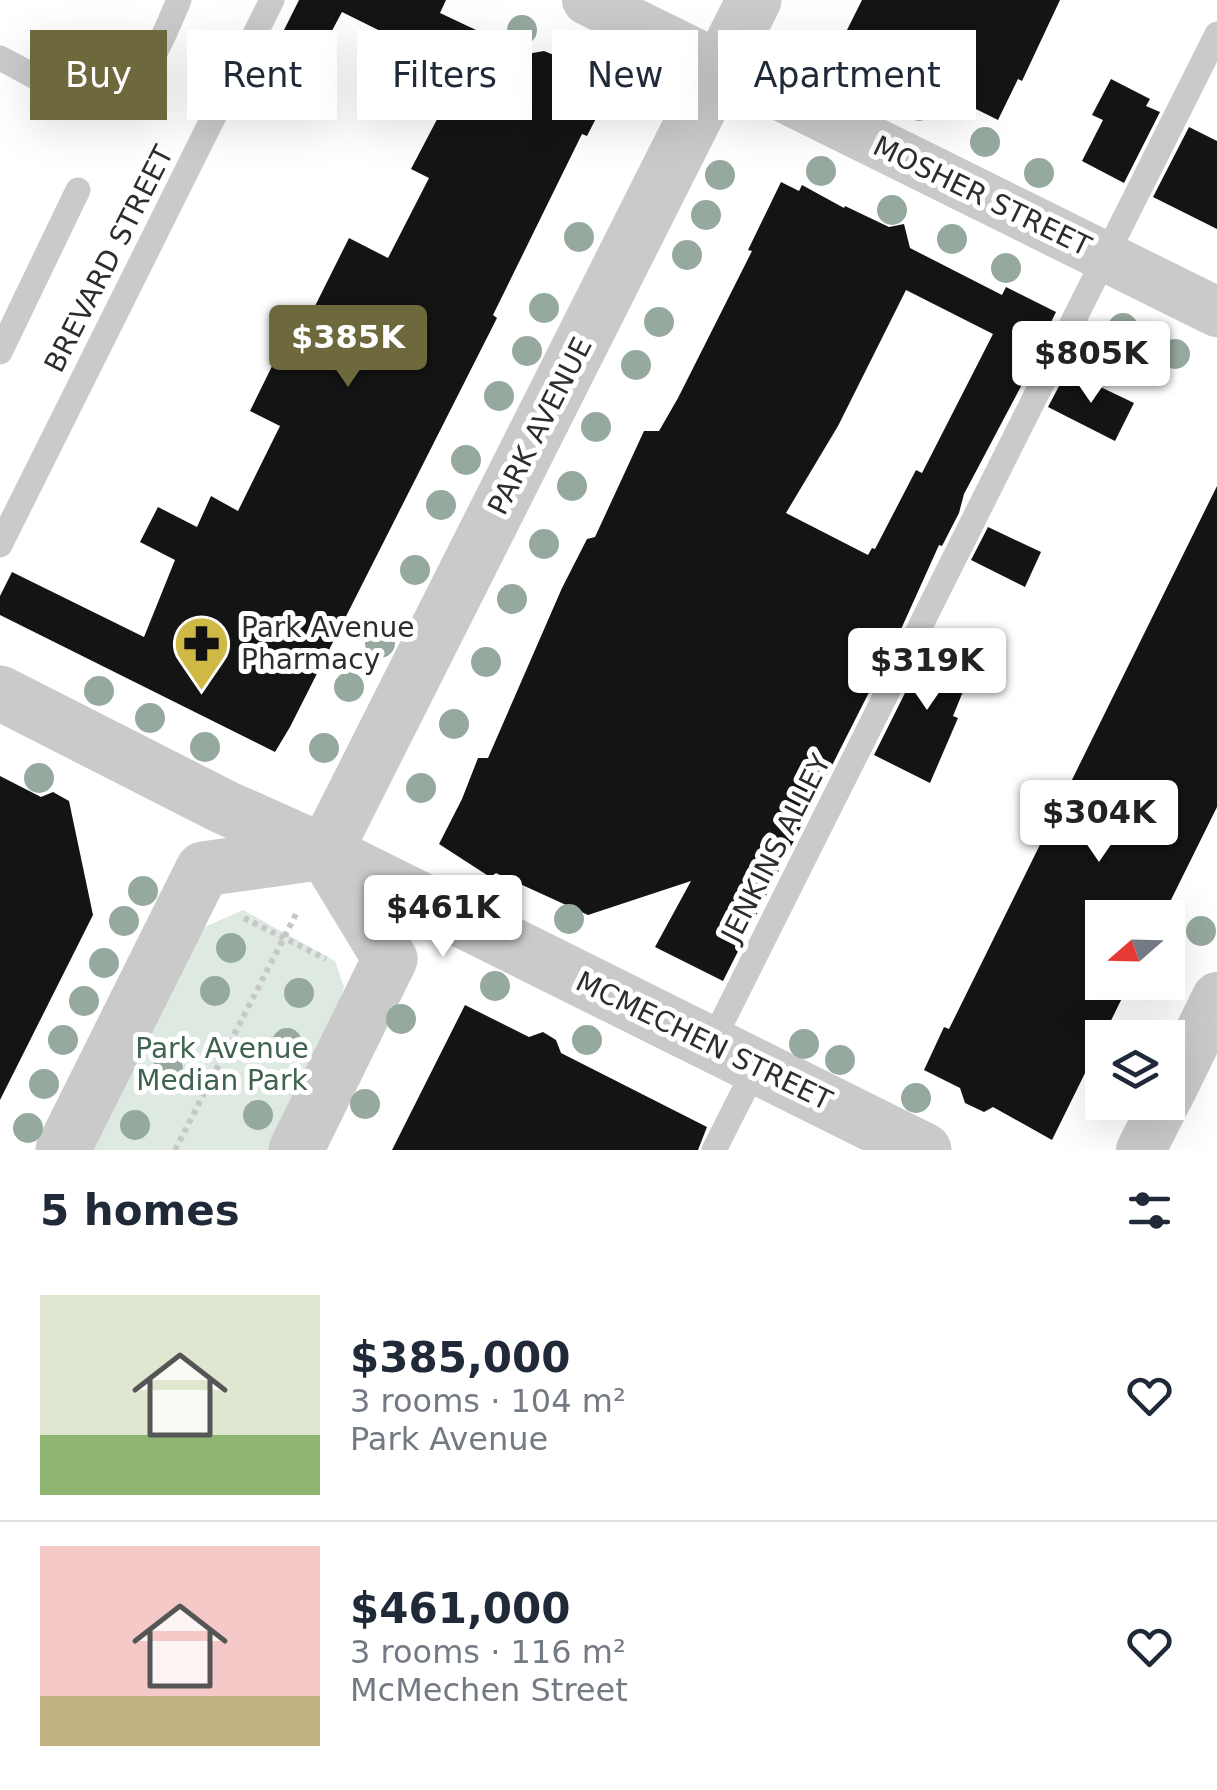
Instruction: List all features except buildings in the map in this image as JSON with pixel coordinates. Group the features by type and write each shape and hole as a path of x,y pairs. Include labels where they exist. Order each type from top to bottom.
{"street":[{"name":"MOSHER STREET","path":"586,0 718,65"},
{"name":"PARK AVENUE","path":"739,30 754,0"},
{"name":"PARK AVENUE","path":"325,852 718,72"},
{"name":"MOSHER STREET","path":"830,120 1217,312"},
{"name":"MCMECHEN STREET","path":"0,693 224,808 325,852 924,1150"},
{"path":"63,1150 203,870 325,852 390,959 296,1150"},
{"path":"1185,1062 1217,997"},
{"path":"1141,1150 1156,1120"}],"lane":[{"path":"0,58 85,101 114,100 137,83 179,0"},
{"name":"BREVARD STREET","path":"0,545 272,0"},
{"name":"JENKINS ALLEY","path":"714,1150 733,1056 1105,257 1217,34"},
{"path":"0,352 78,190"}],"path":[{"path":"176,1150 296,914"},
{"path":"227,924 244,918 325,956 331,974"}],"green space":[{"name":"Park Avenue Median Park","path":"243,910 335,961 344,987 336,1016 270,1150 89,1150 200,929"}],"place":[{"name":"Park Avenue Pharmacy","path":"202,692"}]}
